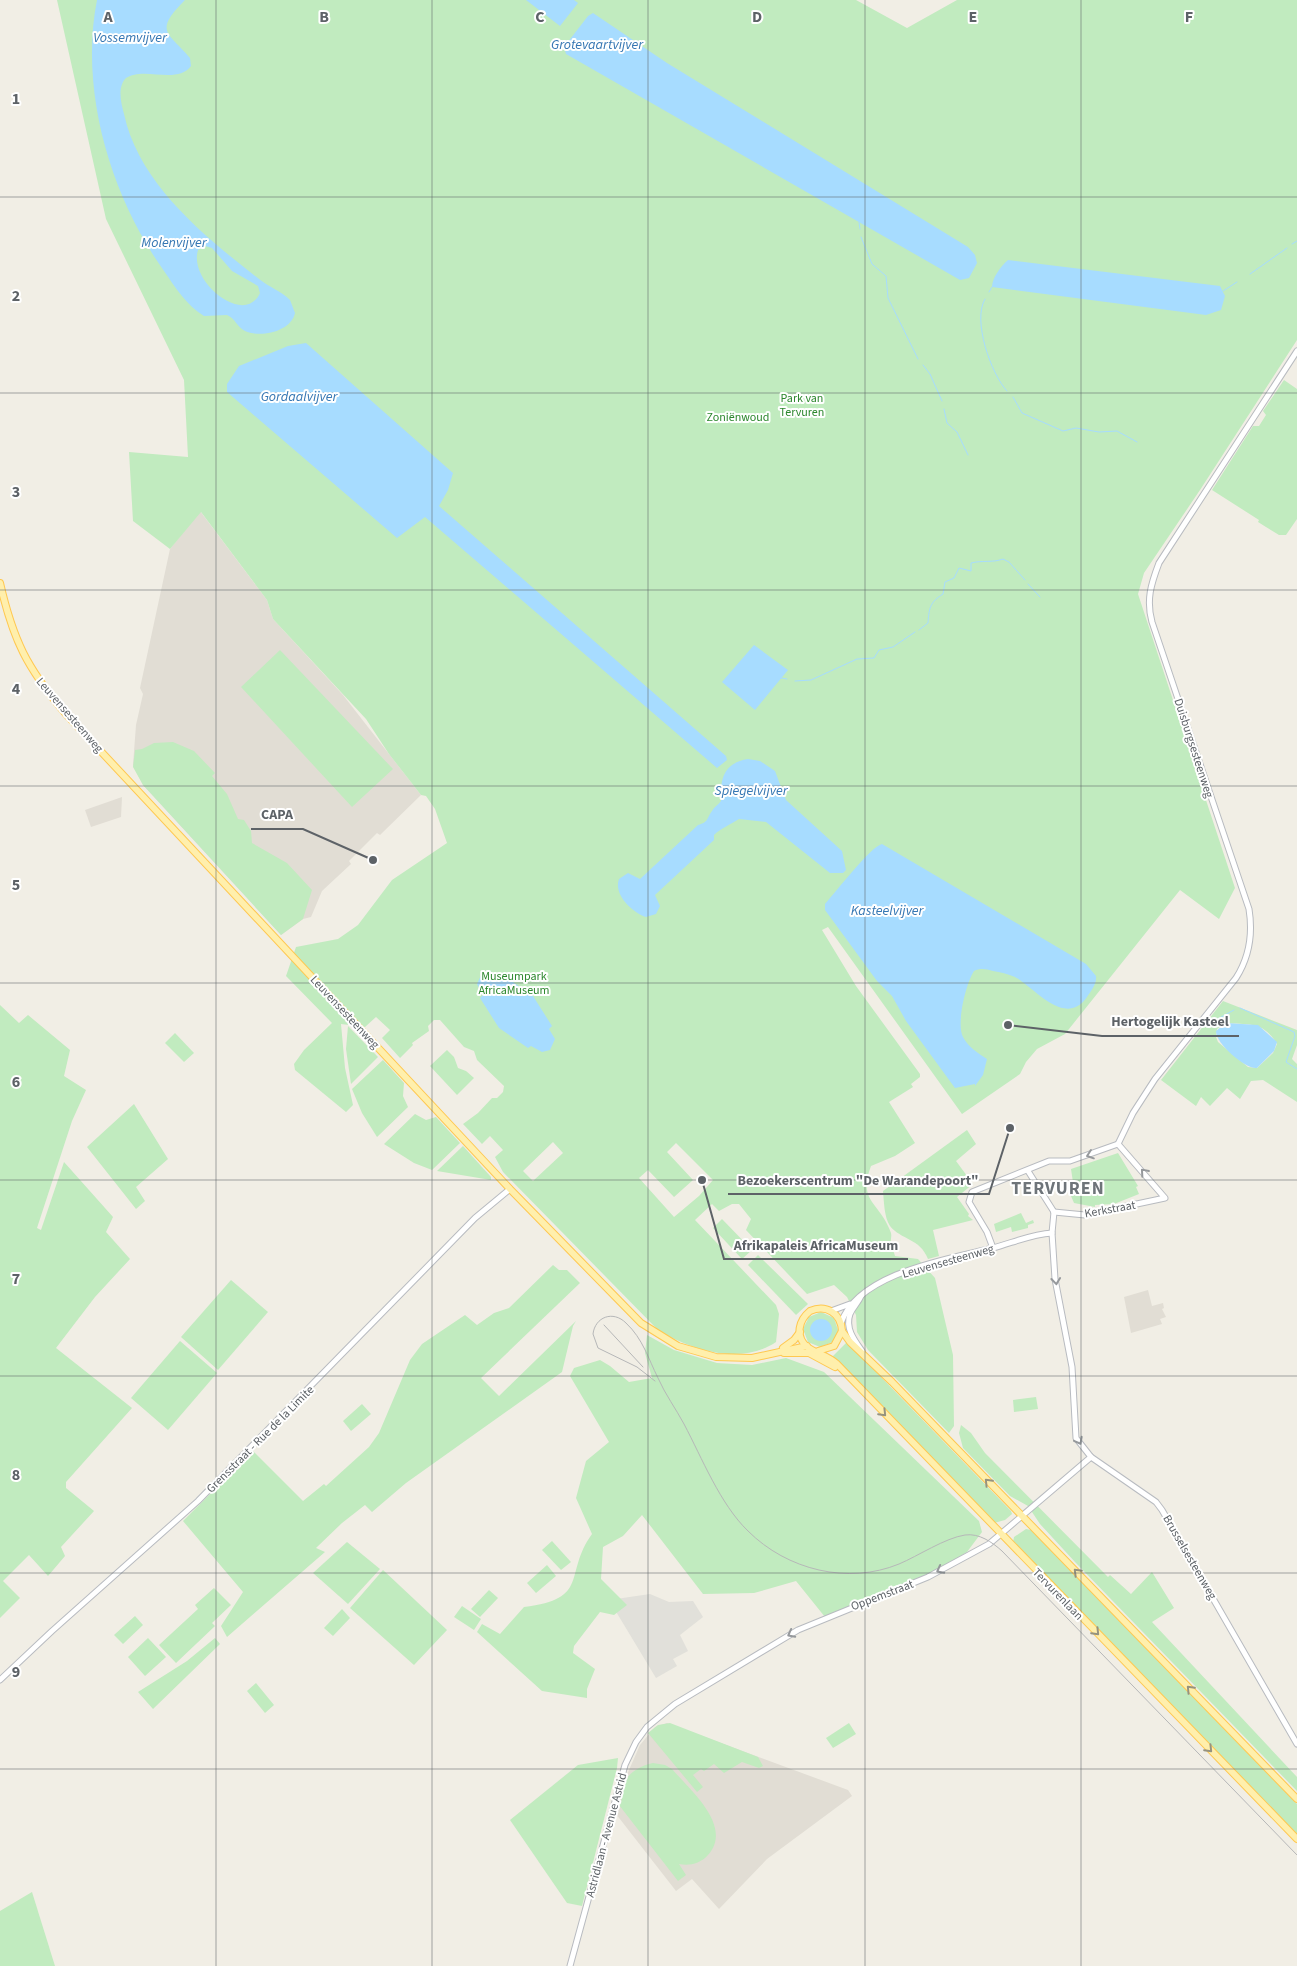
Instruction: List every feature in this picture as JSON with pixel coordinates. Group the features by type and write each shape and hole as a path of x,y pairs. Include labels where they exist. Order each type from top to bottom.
{"main road":[{"name":"Leuvensesteenweg","path":"0,583 11,628 24,657 34,675 64,713 510,1189 635,1316 659,1336 690,1351 708,1356 743,1359 778,1354 807,1346"},
{"path":"807,1346 800,1332 803,1318 810,1311 820,1308 831,1311 841,1322 842,1331 850,1342 869,1359 1297,1799"},
{"path":"818,1351 834,1346 842,1331"},
{"name":"Leuvensesteenweg","path":"761,1356 789,1345 800,1332"},
{"name":"Tervurenlaan","path":"807,1346 832,1359 1297,1839"},
{"path":"778,1354 804,1352 813,1354 849,1378"}],"street":[{"name":"Duisburgsesteenweg","path":"1118,1144 1132,1115 1155,1079 1236,978 1245,961 1251,940 1249,909 1152,622 1149,605 1150,585 1159,563 1297,351"},
{"path":"993,1248 969,1198 974,1191 1049,1161 1070,1161 1118,1144"},
{"name":"Kerkstraat","path":"1054,1212 1085,1215 1165,1198 1118,1144"},
{"path":"1028,1171 1054,1212"},
{"name":"Grensstraat - Rue de la Limite","path":"0,1680 52,1630 198,1501 475,1218 510,1189"},
{"name":"Brusselsesteenweg","path":"1054,1212 1052,1233 1057,1293 1072,1367 1075,1434 1080,1444 1091,1457 1156,1502 1174,1528 1297,1744"},
{"name":"Leuvensesteenweg","path":"831,1311 851,1304 881,1282 910,1270 1052,1233"},
{"path":"861,1296 850,1313 849,1326 853,1337 869,1359"},
{"name":"Leuvensesteenweg","path":"841,1322 851,1304"},
{"name":"Oppemstraat","path":"660,1714 798,1630 928,1576 983,1547 1001,1535 1091,1457"},
{"name":"Astridlaan - Avenue Astrid","path":"570,1966 625,1765 636,1742 660,1714"}],"shaded area":[{"path":"200,511 267,600 273,619 343,695 421,795 380,835 377,833 349,861 351,864 322,891 311,917 303,919 281,935 143,785 133,765 136,725 143,694 140,688 170,549"},
{"path":"122,797 121,817 91,827 85,810"},
{"path":"1148,1290 1152,1306 1163,1303 1164,1308 1162,1309 1166,1317 1160,1319 1162,1324 1131,1333 1124,1297"},
{"path":"650,1594 669,1602 693,1601 703,1617 680,1635 688,1651 673,1659 677,1666 656,1678 609,1600"},
{"path":"667,1723 848,1790 852,1796 767,1859 719,1909 692,1879 676,1891 616,1814 625,1779 640,1745 655,1727"}],"green space":[{"name":"Park van Tervuren","path":"57,0 856,0 907,28 957,0 1297,0 1297,340 1144,573 1138,594 1235,888 1219,919 1180,890 1065,1034 1037,1049 1026,1062 1020,1074 962,1114 828,927 822,930 856,986 920,1074 920,1077 911,1084 913,1087 889,1102 915,1143 895,1156 871,1166 867,1178 867,1187 868,1195 891,1233 891,1245 895,1256 918,1259 935,1278 953,1355 954,1426 949,1433 868,1350 857,1332 856,1315 847,1297 834,1285 807,1294 746,1230 751,1219 739,1204 732,1204 719,1211 712,1204 695,1220 776,1305 779,1314 776,1342 762,1349 732,1354 700,1349 685,1344 658,1330 503,1172 495,1157 503,1150 490,1136 482,1144 463,1124 478,1113 492,1098 497,1098 503,1092 504,1086 477,1060 474,1051 464,1047 440,1020 434,1020 428,1026 429,1031 412,1043 413,1045 400,1058 382,1038 390,1030 376,1017 365,1027 341,1024 345,1068 353,1105 346,1112 295,1070 294,1064 304,1050 332,1023 286,976 296,947 338,939 358,925 392,880 447,843 435,809 426,796 421,795 389,754 366,719 273,619 267,600 201,512 170,549 133,521 129,452 188,457 184,380 106,219","holes":["553,1142 563,1153 533,1181 523,1171","676,1143 713,1180 699,1196 674,1217 639,1178 648,1170 674,1197 693,1180 667,1152"]},
{"path":"1284,380 1297,389 1297,519 1286,535 1279,535 1212,490 1253,426 1259,426 1266,415 1263,411"},
{"path":"280,650 393,769 352,807 241,687"},
{"path":"173,742 194,751 215,773 212,776 227,794 238,819 244,820 251,831 252,843 287,863 312,890 303,919 281,935 143,785 133,767 135,750 154,743"},
{"path":"1223,1001 1297,1030 1297,1045 1292,1059 1297,1064 1297,1102 1263,1080 1251,1081 1240,1099 1227,1088 1210,1106 1201,1097 1196,1106 1161,1080","holes":["1226,1023 1249,1024 1266,1031 1277,1044 1273,1053 1257,1068 1248,1067 1218,1042 1216,1037 1217,1029"]},
{"path":"0,1005 19,1023 28,1015 70,1050 64,1076 86,1090 72,1121 37,1228 41,1230 64,1162 113,1217 106,1232 130,1259 95,1297 56,1348 132,1408 66,1482 66,1488 94,1511 61,1547 65,1556 48,1576 29,1555 3,1581 20,1598 0,1618"},
{"path":"348,1026 378,1057 351,1084 346,1049"},
{"path":"175,1033 194,1053 184,1062 165,1043"},
{"path":"447,1050 454,1057 458,1068 466,1071 474,1078 457,1095 430,1066"},
{"path":"383,1060 404,1083 403,1096 408,1107 377,1137 362,1113 352,1089"},
{"path":"134,1104 168,1159 136,1187 145,1201 136,1209 87,1147"},
{"path":"415,1114 426,1120 436,1117 460,1143 432,1170 414,1163 384,1144"},
{"path":"967,1130 976,1144 956,1161 973,1184 957,1197 969,1214 968,1216 973,1220 933,1230 939,1256 928,1259 920,1247 894,1231 890,1226 885,1214 883,1191"},
{"path":"463,1146 491,1177 491,1180 437,1171"},
{"path":"1118,1153 1138,1186 1136,1187 1139,1194 1114,1204 1095,1205 1095,1207 1074,1203 1071,1196 1074,1189 1071,1169"},
{"path":"1021,1213 1026,1223 1033,1220 1034,1223 1028,1225 1028,1228 1012,1232 1011,1227 996,1232 994,1224"},
{"path":"722,1219 752,1250 742,1259 713,1228"},
{"path":"758,1255 808,1304 796,1315 748,1265"},
{"path":"553,1265 559,1270 567,1270 580,1283 481,1378 499,1396 576,1321 573,1326 562,1372 406,1483 372,1512 365,1505 342,1523 316,1548 325,1552 227,1637 221,1626 243,1592 183,1521 253,1451 303,1501 324,1484 326,1486 369,1447 379,1433 410,1360 422,1344 465,1315 477,1325 494,1313 509,1308"},
{"path":"231,1280 268,1312 218,1370 181,1337"},
{"path":"821,1312 834,1318 838,1330 833,1342 820,1347 808,1342 803,1329 809,1317"},
{"path":"647,1335 674,1350 717,1363 752,1365 786,1358 824,1372 979,1521 982,1532 967,1552 940,1569 825,1617 796,1581 754,1593 703,1594 642,1515 623,1536 603,1547 601,1579 627,1605 614,1615 600,1612 574,1646 573,1653 595,1669 587,1689 587,1698 542,1691 477,1632 482,1624 500,1634 524,1607 559,1598 572,1583 584,1548 592,1534 576,1498 586,1461 609,1442 570,1376 574,1368 600,1360 629,1382 652,1378 645,1353"},
{"path":"180,1341 217,1373 168,1430 131,1398"},
{"path":"847,1342 1012,1514 1005,1520 994,1523 832,1357"},
{"path":"1036,1397 1038,1409 1014,1412 1013,1400"},
{"path":"362,1404 371,1414 351,1431 343,1421"},
{"path":"961,1425 971,1433 985,1453 1108,1577 1110,1575 1131,1594 1152,1572 1174,1608 1152,1622 1297,1777 1297,1791 1075,1562 1040,1524 1028,1506 1010,1496 963,1448 959,1433"},
{"path":"1026,1529 1031,1530 1297,1804 1297,1834 1013,1542 1014,1537"},
{"path":"552,1541 571,1562 561,1570 542,1550"},
{"path":"347,1542 380,1569 348,1604 313,1573"},
{"path":"547,1565 556,1576 536,1593 527,1583"},
{"path":"383,1570 447,1630 414,1665 350,1608"},
{"path":"214,1588 231,1605 212,1623 215,1626 176,1663 159,1645 198,1609 195,1605"},
{"path":"489,1590 498,1598 480,1617 471,1609"},
{"path":"462,1606 481,1619 474,1630 454,1617"},
{"path":"342,1609 350,1618 333,1636 324,1628"},
{"path":"135,1616 143,1625 123,1644 114,1635"},
{"path":"148,1638 166,1657 145,1676 128,1657"},
{"path":"215,1638 220,1644 153,1709 138,1692 187,1661"},
{"path":"256,1683 274,1705 265,1713 247,1691"},
{"path":"670,1723 758,1757 763,1766 759,1768 742,1762 724,1773 714,1764 704,1771 701,1769 693,1775 703,1787 697,1792 648,1733 658,1725"},
{"path":"849,1723 856,1734 833,1748 826,1738"},
{"path":"618,1758 582,1906 567,1903 510,1820 578,1765"},
{"path":"647,1764 665,1765 672,1769 698,1797 713,1820 716,1832 715,1844 705,1858 694,1864 679,1864 686,1875 678,1881 619,1805 624,1782 631,1773"},
{"path":"32,1892 55,1966 0,1966 0,1911"}],"water":[{"path":"97,0 185,0 169,19 167,31 170,37 190,58 191,66 177,74 142,74 126,78 121,86 124,114 132,139 144,163 159,186 177,207 238,263 290,300 295,313 288,325 274,332 259,334 245,331 227,315 204,316 187,302 164,271 145,242 129,210 115,177 104,142 96,106 92,70","holes":["205,246 212,248 232,271 258,286 260,293 253,302 243,305 231,303 209,287 201,275 197,262 198,250"]},
{"path":"526,0 574,0 578,3 560,26"},
{"name":"Grotevaartvijver","path":"593,13 667,63 968,247 975,255 977,263 969,278 960,280 566,54 564,47 588,16"},
{"path":"1008,260 1220,286 1225,296 1221,310 1206,315 992,287 997,272"},
{"name":"Gordaalvijver","path":"306,343 453,473 448,490 439,506 726,756 727,760 717,768 425,517 397,538 227,392 227,384 239,366 288,346"},
{"path":"754,645 788,670 755,710 722,682"},
{"name":"Spiegelvijver","path":"748,759 760,761 775,771 786,800 842,851 846,870 843,873 830,873 766,822 739,819 714,835 714,840 655,895 660,906 656,914 646,917 635,912 621,897 618,885 619,879 628,873 640,879 698,825 706,821 721,801 721,786 728,769 733,764"},
{"name":"Kasteelvijver","path":"882,844 1086,964 1096,976 1095,985 1087,997 1078,1006 1069,1009 1051,1003 1015,977 985,969 974,971 965,994 961,1014 961,1031 965,1041 987,1059 983,1075 975,1086 975,1084 955,1088 906,1021 892,996 877,981 825,910 825,904 853,871 870,853"},
{"path":"490,971 500,978 503,975 533,996 552,1026 549,1029 555,1039 550,1050 542,1052 531,1046 528,1048 499,1028 480,998 483,995 477,984 482,973"},
{"path":"1226,1023 1258,1025 1277,1042 1274,1051 1257,1068 1246,1065 1226,1049 1217,1036 1216,1031"},
{"path":"821,1319 829,1322 832,1330 829,1338 821,1341 813,1338 810,1330 813,1322"}],"waterway":[{"path":"859,222 860,229"},
{"path":"861,237 872,264 886,276 888,298 918,359"},
{"path":"1292,244 1297,241"},
{"path":"1250,274 1287,248"},
{"path":"1223,291 1237,282"},
{"path":"989,292 992,287"},
{"path":"985,299 981,320 985,346 995,372 1007,391"},
{"path":"923,365 930,374 942,401"},
{"path":"1013,397 1022,413 1063,431 1076,428 1099,432 1117,431 1137,442"},
{"path":"944,409 947,423 957,432 968,455"},
{"path":"919,630 928,623 931,606 943,594 945,582 954,578 959,568 971,571 971,563 1003,559 1009,562 1025,580"},
{"path":"1028,584 1040,597"},
{"path":"795,681 811,680 857,659 874,658 879,650 893,647 915,632"},
{"path":"781,678 787,679"},
{"path":"1240,1008 1294,1032 1295,1036 1286,1062 1297,1069"},
{"path":"1205,1026 1234,1010"}],"tram line":[{"path":"655,1381 637,1367 598,1348 593,1334 597,1323 605,1317 616,1317 632,1329 645,1349 661,1384 720,1494 738,1520 764,1544 781,1556 799,1564 819,1570 859,1573 899,1564 940,1543 965,1535 975,1535 990,1541 1002,1551 1297,1855"},
{"path":"604,1325 643,1367"}],"place":[{"name":"CAPA","path":"373,860"},
{"name":"Hertogelijk Kasteel","path":"1008,1025"},
{"name":"Bezoekerscentrum \"De Warandepoort\"","path":"1010,1128"},
{"name":"Afrikapaleis AfricaMuseum","path":"702,1180"}],"district":[{"name":"TERVUREN","path":"1058,1188"}],"water label":[{"name":"Vossemvijver","path":"130,37"},
{"name":"Molenvijver","path":"174,242"}],"park label":[{"name":"Zoniënwoud","path":"738,417"},
{"name":"Museumpark AfricaMuseum","path":"514,983"}]}
